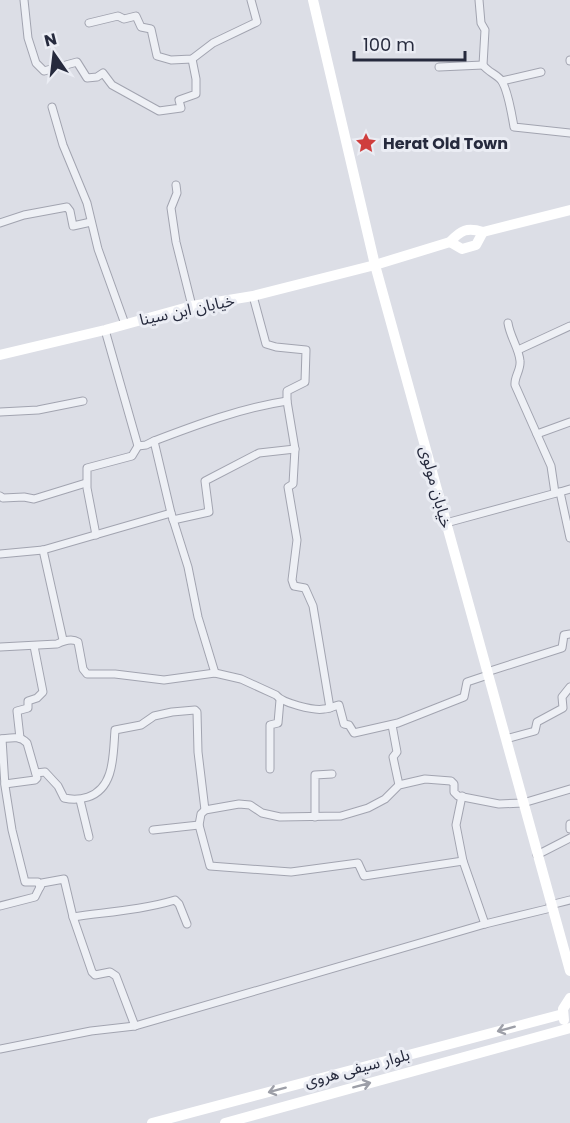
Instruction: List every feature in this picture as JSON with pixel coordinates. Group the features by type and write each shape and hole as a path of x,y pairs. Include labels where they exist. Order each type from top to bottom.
{"street":[{"path":"24,0 30,47 36,63 44,70 76,62 87,78 97,77 103,73 112,85 159,111 182,108 179,100 196,94 192,59"},
{"path":"89,23 118,16 124,19 136,16 141,27 152,29 157,56 171,60 192,59 213,43 256,22 251,0"},
{"name":"خیابان مولوی","path":"313,0 375,265 570,972"},
{"path":"478,0 485,30 483,65 490,74 502,81 541,72"},
{"path":"439,67 483,65"},
{"path":"502,81 514,127 570,133"},
{"path":"52,107 63,146 87,203 111,289 125,324"},
{"path":"176,185 177,193 171,208 176,242 192,306"},
{"path":"0,223 24,215 67,207 73,226 91,222"},
{"path":"483,232 476,244 462,249 450,242 458,233 472,229 483,232 570,210"},
{"name":"خیابان ابن سینا","path":"0,355 192,306 253,296 375,265 450,242"},
{"path":"253,296 266,344 306,350 304,382 287,391 295,448 293,484 288,487 297,540 292,580 294,586 305,588 313,606 330,708"},
{"path":"508,323 521,364 514,379 515,386 551,466 570,538"},
{"path":"518,350 570,326"},
{"path":"96,535 87,483 87,468 132,456 138,446 105,330"},
{"path":"0,412 31,411 83,401"},
{"path":"138,446 251,409 287,401"},
{"path":"537,434 570,422"},
{"path":"154,441 172,516 188,567 198,617 215,673"},
{"path":"0,554 43,550 172,516 209,512 205,481 259,453 295,448"},
{"path":"0,495 3,498 34,499 87,483"},
{"path":"446,523 570,489"},
{"path":"43,550 63,640"},
{"path":"0,647 57,644 63,640 78,642 83,669 87,674 115,674 165,680 215,673 241,679 276,695 280,700 322,710 339,705 344,724 349,725 354,733 392,725 464,697 467,682 562,648 564,635 570,634"},
{"path":"20,738 17,711 28,708 28,700 37,698 43,692 34,646"},
{"path":"506,740 535,731 537,722 563,708 562,697 570,687"},
{"path":"270,770 270,725 278,723 280,700"},
{"path":"36,773 45,772 58,786 64,798 80,800 96,795 109,778 115,730 141,725 154,716 195,710 205,810"},
{"path":"392,725 397,752 393,759 399,785"},
{"path":"5,784 37,778 27,743 20,738 1,739 5,784 12,830 25,882 38,882 40,887"},
{"path":"315,817 315,775 332,774"},
{"path":"463,861 364,876 358,863 291,872 210,866 199,825 201,814 205,810 239,804 250,805 262,813 280,817 341,816 368,808 385,799 399,785 425,779 451,781 454,784 454,792 462,796 499,804 523,803 570,789"},
{"path":"462,796 456,825 463,861 486,924"},
{"path":"80,800 89,837"},
{"path":"570,824 570,829"},
{"path":"153,830 199,825"},
{"path":"537,855 570,838"},
{"path":"0,906 35,897 42,883 64,879 73,917 92,972 94,975 110,972 116,976 135,1026"},
{"path":"73,917 153,907 175,900 187,924"},
{"path":"0,1049 92,1030 135,1026 570,900"},
{"path":"570,998 565,1004 563,1014 570,1028"},
{"name":"بلوار سیفی هروی","path":"152,1123 563,1014"},
{"name":"بلوار سیفی هروی","path":"225,1123 570,1028"},
{"path":"322,1078 326,1095"}],"place":[{"name":"Herat Old Town","path":"366,143"}]}
